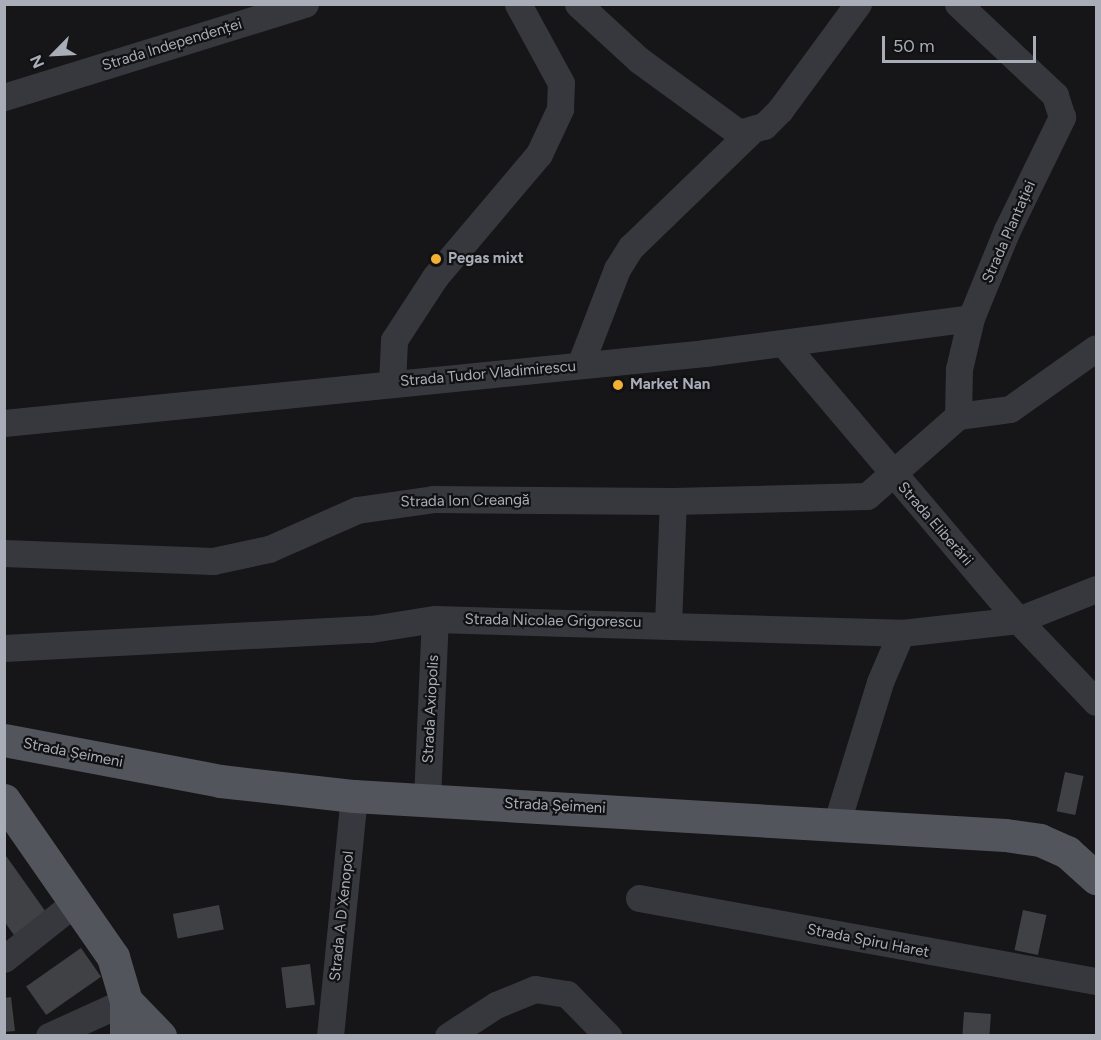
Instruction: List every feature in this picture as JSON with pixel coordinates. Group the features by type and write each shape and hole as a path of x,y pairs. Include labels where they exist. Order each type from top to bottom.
{"main road":[{"name":"Strada Șeimeni","path":"4,740 220,780 354,796 837,822 1040,840 1067,852 1096,878"},
{"path":"4,800 77,901 113,957 126,1001 126,1035"},
{"path":"126,1001 160,1035"}],"street":[{"name":"Strada Independenței","path":"4,97 305,4"},
{"path":"392,383 394,340 435,277 539,154 560,109 561,83 518,4"},
{"path":"578,4 639,60 726,125 739,133 750,132"},
{"path":"580,365 617,270 631,247 750,132 780,110 858,4"},
{"name":"Strada Plantației","path":"958,4 1055,95 1062,117 1007,230 971,318 959,369 958,416"},
{"name":"Strada Tudor Vladimirescu","path":"4,423 784,344 971,318"},
{"name":"Strada Eliberării","path":"784,344 891,474 1018,620 1094,701"},
{"path":"891,474 958,416 1010,409 1096,348"},
{"name":"Strada Ion Creangă","path":"4,553 213,561 268,549 381,504 433,499 673,501 867,496 891,474"},
{"path":"668,624 673,501"},
{"name":"Strada Nicolae Grigorescu","path":"4,648 371,629 435,619 668,624 901,633 1018,620 1096,589"},
{"name":"Strada Axiopolis","path":"427,799 435,619"},
{"path":"837,822 880,682 901,633"},
{"name":"Strada A D Xenopol","path":"330,1035 354,796"},
{"name":"Strada Spiru Haret","path":"639,898 1096,981"},
{"path":"5,957 77,901"},
{"path":"448,1035 519,994 552,990 583,1006 608,1035"},
{"path":"49,1035 126,1001"}],"building":[{"path":"1065,772 1084,776 1075,815 1057,811"},
{"path":"4,853 48,915 16,938 4,921"},
{"path":"219,905 224,930 178,939 173,914"},
{"path":"1023,910 1046,915 1038,955 1014,950"},
{"path":"81,948 101,977 46,1015 26,986"},
{"path":"310,964 315,1005 286,1008 281,968"},
{"path":"11,997 15,1031 4,1032 4,998"},
{"path":"964,1012 991,1014 989,1036 962,1036"}],"place":[{"name":"Pegas mixt","path":"436,259"},
{"name":"Market Nan","path":"618,385"}]}
